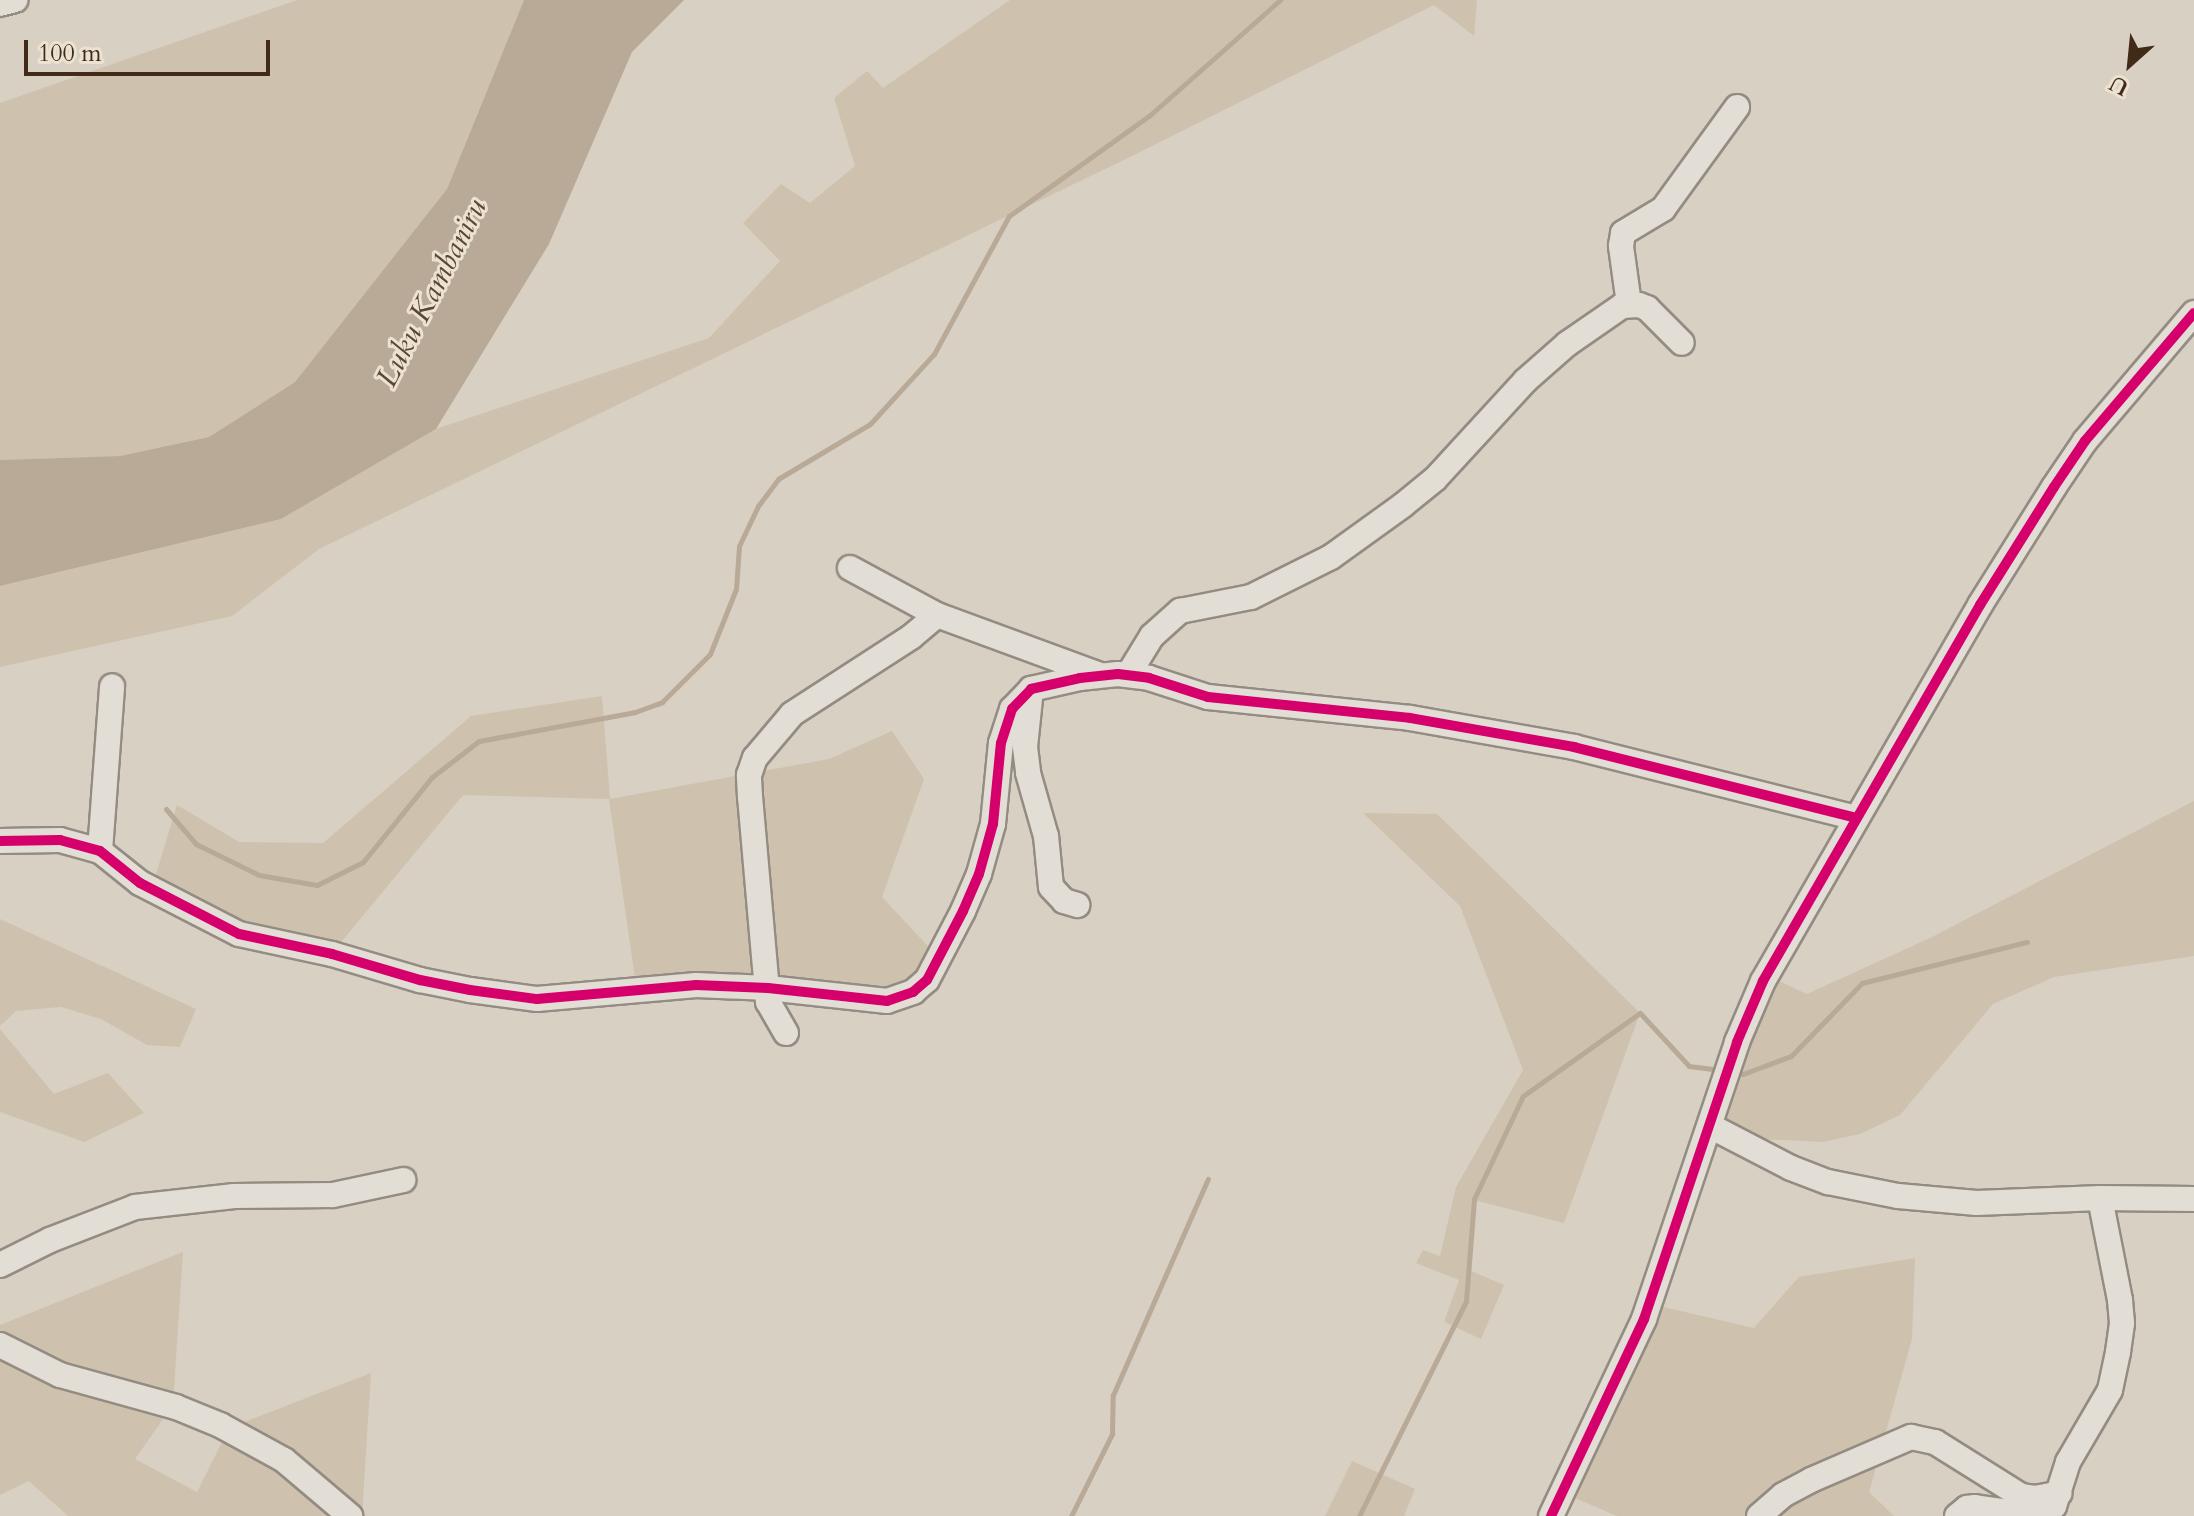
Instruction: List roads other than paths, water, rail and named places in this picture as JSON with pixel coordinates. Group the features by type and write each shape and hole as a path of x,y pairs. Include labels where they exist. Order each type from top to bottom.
{"street":[{"path":"0,4 15,0"},
{"path":"1629,304 1621,246 1623,233 1663,209 1737,107"},
{"path":"1128,675 1152,636 1180,611 1251,597 1331,557 1403,505 1435,479 1525,381 1567,344 1629,304 1647,308 1682,343"},
{"path":"1551,1516 1644,1319 1737,1042 1763,981 1980,605 2054,487 2085,441 2194,313"},
{"path":"850,568 937,615 1101,676"},
{"path":"786,1033 768,1002 750,797 749,775 755,758 792,714 911,637 937,615"},
{"path":"0,841 60,840 100,851 140,883 239,934 332,954 420,980 537,999 638,987 696,985 768,988 887,1001 913,992 927,980 979,874 993,824 1004,727 1012,709 1031,689 1101,676 1128,675 1221,699 1410,718 1574,747 1856,818"},
{"path":"100,851 112,686"},
{"path":"1031,689 1025,747 1028,773 1046,836 1051,887 1056,896 1077,905"},
{"path":"1710,1126 1791,1168 1863,1191 1954,1202 2194,1199"},
{"path":"0,1265 38,1245 135,1207 234,1196 333,1195 403,1180"},
{"path":"1957,1516 1967,1508 1975,1507 2039,1516 2050,1511 2060,1493 2068,1462 2110,1390 2120,1337 2120,1300 2100,1198"},
{"path":"0,1345 60,1375 176,1407 220,1425 284,1460 334,1507 350,1516"},
{"path":"1759,1516 1783,1495 1811,1480 1911,1437 1935,1442 2021,1496 2029,1499 2060,1493"}],"water":[{"name":"Luku Kambaniru","path":"524,0 684,0 632,52 549,244 436,429 281,519 0,586 0,460 120,456 209,437 295,382 447,189"}],"waterway":[{"path":"166,809 196,844 259,875 317,885 363,862 432,777 479,741 635,712 662,702 710,654 736,589 739,546 758,506 778,479 870,424 934,354 1009,216 1150,115 1280,0"},
{"path":"1735,1072 1743,1074 1791,1056 1862,983 2027,942"},
{"path":"1359,1516 1466,1301 1474,1199 1523,1096 1640,1013 1689,1066 1721,1070"},
{"path":"1071,1516 1112,1434 1113,1395 1208,1179"}]}
